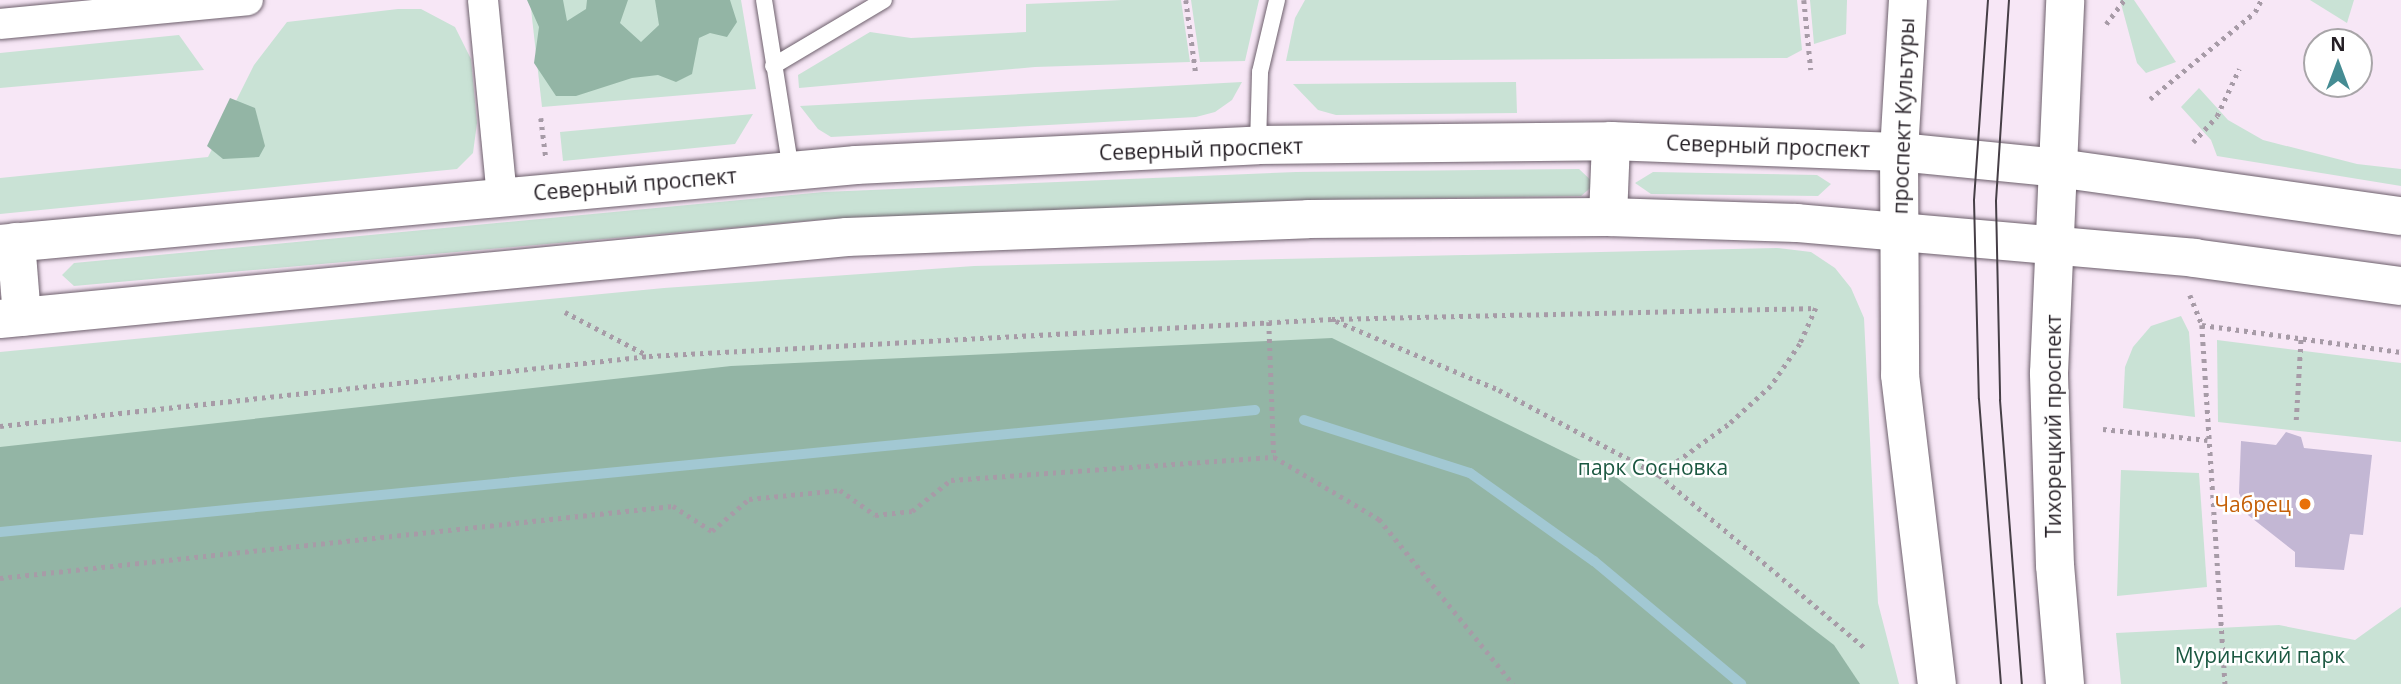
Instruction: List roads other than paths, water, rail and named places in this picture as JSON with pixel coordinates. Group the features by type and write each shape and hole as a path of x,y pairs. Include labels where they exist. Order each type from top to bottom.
{"main road":[{"name":"проспект Культуры","path":"1900,232 1899,152 1908,0"},
{"path":"2058,168 2065,0"},
{"name":"Северный проспект","path":"8,243 791,171 1258,145 1611,141 1899,152 2058,168 2401,216"},
{"path":"1608,217 1611,141"},
{"name":"Тихорецкий проспект","path":"2058,168 2049,373 2055,566 2065,684"},
{"path":"8,243 11,318 847,237 1308,219 1608,217 1900,232 2194,258 2401,286"},
{"path":"1900,232 1900,375 1937,684"}],"street":[{"path":"0,24 248,0"},
{"path":"483,0 502,196"}],"lane":[{"path":"764,0 791,171"},
{"path":"773,66 884,0"},
{"path":"1258,145 1260,72 1277,0"}],"waterway":[{"path":"0,532 1255,410"},
{"path":"1304,420 1470,473 1594,561 1741,684"}],"tram line":[{"path":"1988,0 1974,200 1979,399 2001,684"},
{"path":"2009,0 1996,201 2000,400 2022,684"}],"place":[{"name":"Чабрец","path":"2305,504"}],"park label":[{"name":"парк Сосновка","path":"1653,467"},
{"name":"Муринский парк","path":"2260,655"}]}
